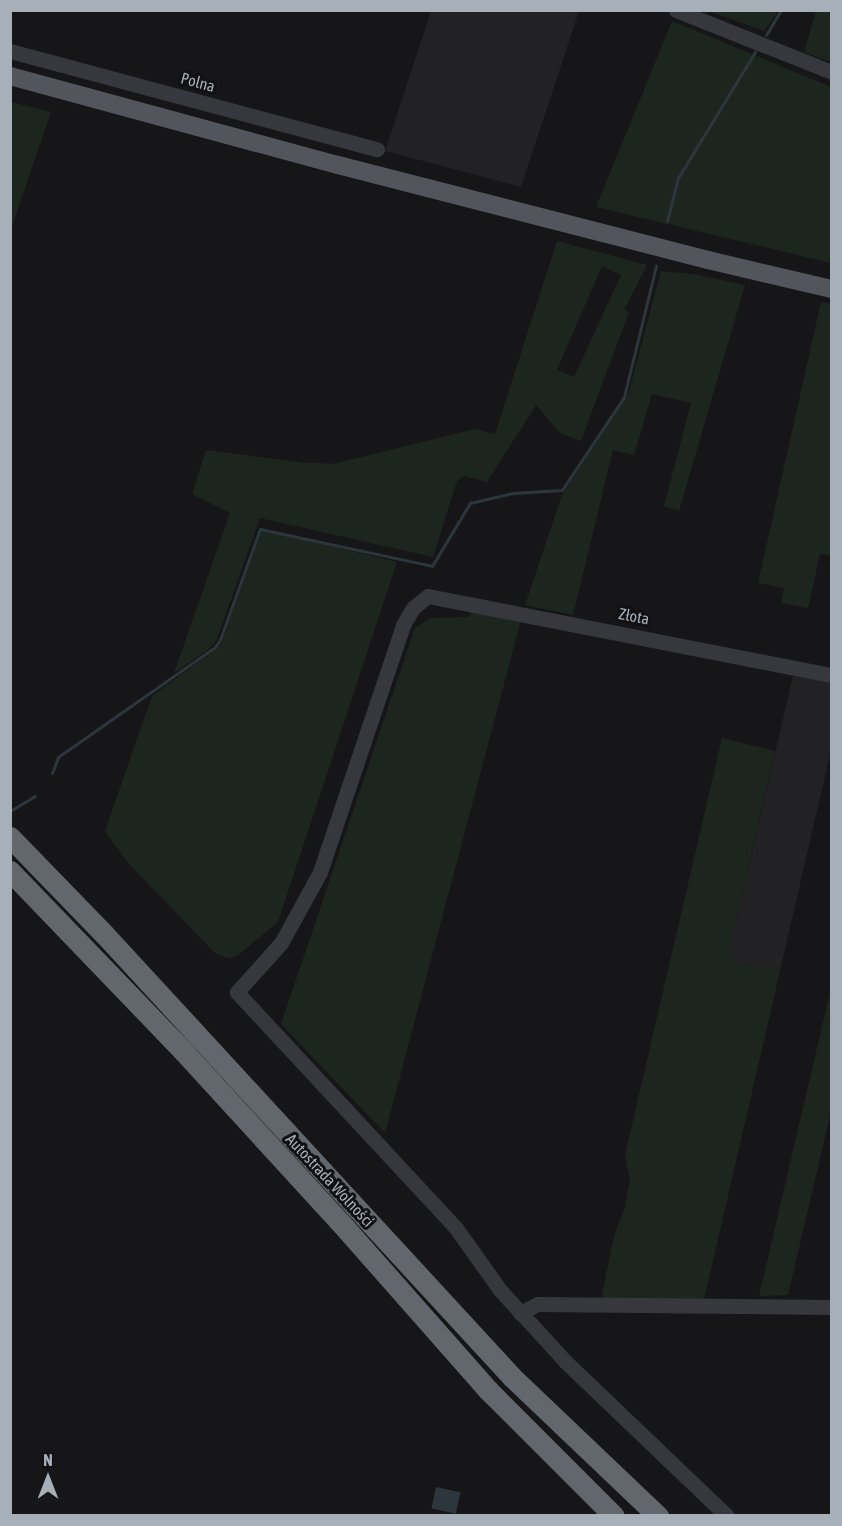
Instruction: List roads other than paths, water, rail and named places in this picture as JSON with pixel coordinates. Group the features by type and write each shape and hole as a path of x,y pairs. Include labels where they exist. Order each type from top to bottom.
{"highway":[{"name":"Autostrada Wolności","path":"10,837 113,944 512,1377 658,1515"},
{"name":"Autostrada Wolności","path":"10,871 324,1204 488,1390 614,1515"}],"main road":[{"path":"10,76 338,165 831,289"},
{"path":"668,249 740,260 831,281"}],"street":[{"path":"676,10 831,72"},
{"name":"Polna","path":"10,51 377,149"},
{"name":"Złota","path":"520,1313 500,1290 456,1227 237,992 281,943 320,873 403,625 413,608 428,596 831,675"},
{"path":"727,1515 565,1361 520,1313 538,1304 831,1307"}],"waterway":[{"path":"766,35 781,10"},
{"path":"667,221 678,178 755,52"},
{"path":"52,773 58,757 215,647 220,640 260,529 432,566 470,503 513,493 562,490 624,397 656,266"},
{"path":"10,811 35,796"}]}
